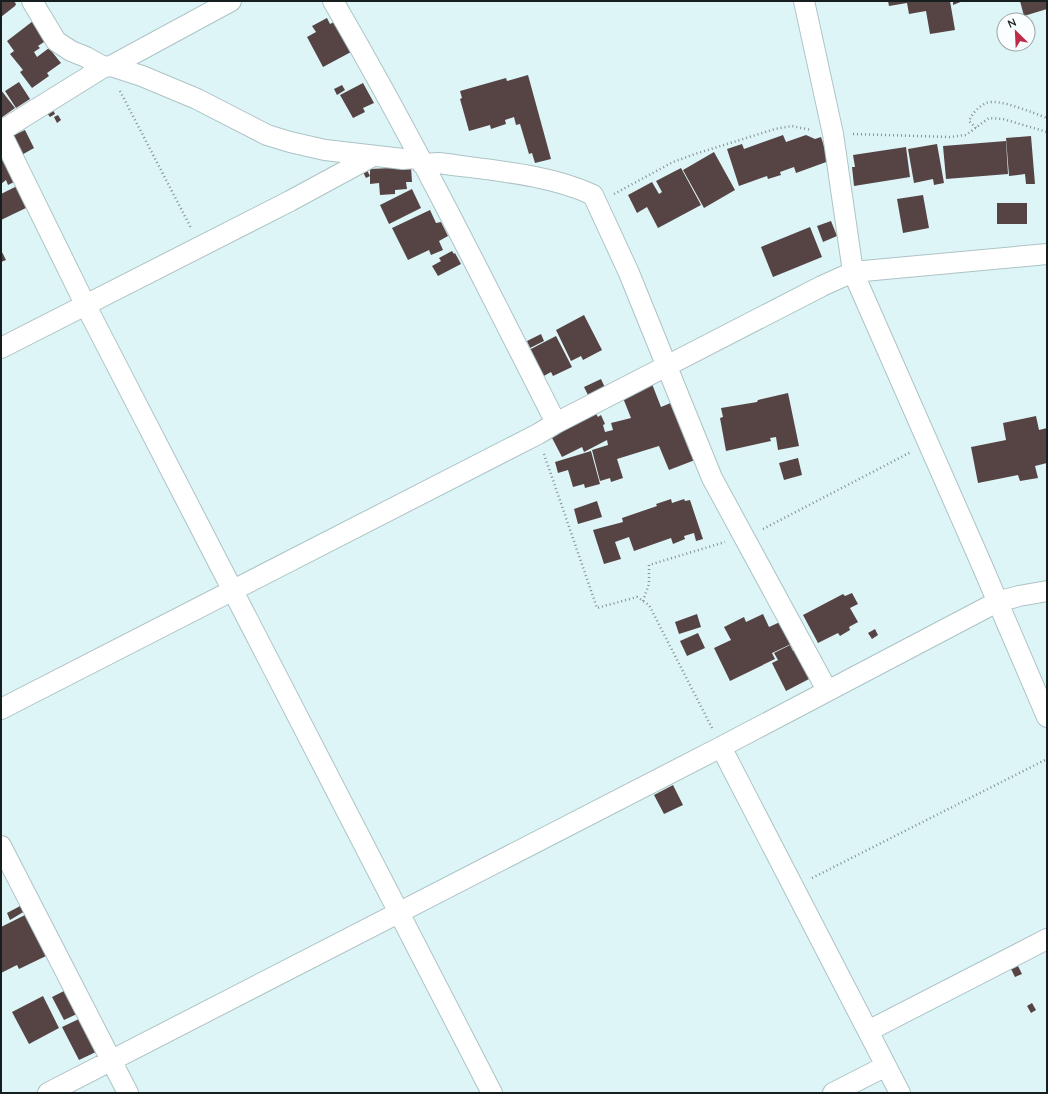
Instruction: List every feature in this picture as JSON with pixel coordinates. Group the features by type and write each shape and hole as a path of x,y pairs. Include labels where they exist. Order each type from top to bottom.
{"street":[{"path":"32,1 56,41 71,51 108,67 142,76 197,99 267,135 325,150 439,162 553,181 577,188 593,195 629,273 666,368 712,478 827,690"},
{"path":"231,1 108,67 1,132 86,304 492,1093"},
{"path":"333,1 369,62 453,221 556,423"},
{"path":"804,1 833,134 853,272 1047,717"},
{"path":"1,348 373,156"},
{"path":"1,709 538,434 556,423 666,368 822,286 853,272 1047,254"},
{"path":"48,1093 721,747 997,602 1047,591"},
{"path":"721,747 900,1093"},
{"path":"1,846 128,1093"},
{"path":"868,1031 1047,939"},
{"path":"833,1093 886,1066"}],"path":[{"path":"108,67 200,246"},
{"path":"976,128 969,121 973,112 986,103 1000,103 1047,118"},
{"path":"538,434 597,608 637,597 649,605 721,747"},
{"path":"643,601 649,584 649,566 712,545 744,538 928,443"},
{"path":"794,887 1047,759"}],"building":[{"path":"1,1 14,1 16,4 1,17"},
{"path":"888,1 950,1 955,30 930,34 926,11 909,14 907,3 889,6"},
{"path":"953,1 963,1 953,5"},
{"path":"1020,1 1047,1 1047,9 1036,12 1023,12"},
{"path":"327,18 330,24 334,22 351,52 323,67 307,37 316,32 312,26"},
{"path":"33,21 47,40 38,46 40,48 34,52 37,57 49,48 61,63 47,73 49,76 32,88 20,72 23,70 10,54 14,51 7,41"},
{"path":"528,75 551,159 535,163 532,153 529,154 520,124 516,125 514,117 505,120 506,124 491,129 490,125 469,131 460,99 462,98 460,91 506,78 507,81"},
{"path":"19,82 30,99 16,108 5,91"},
{"path":"363,83 374,103 363,108 365,112 353,118 340,95"},
{"path":"342,85 345,90 337,95 334,89"},
{"path":"1,90 15,108 1,118"},
{"path":"53,110 55,114 50,117 47,113"},
{"path":"58,115 61,120 57,123 54,117"},
{"path":"25,130 34,148 18,157 8,138"},
{"path":"783,135 786,142 806,135 815,139 821,137 829,161 796,173 794,167 780,172 781,175 768,179 767,176 739,186 727,149 742,144 744,149"},
{"path":"1031,136 1035,184 1026,184 1025,174 1009,176 1006,138"},
{"path":"1006,141 1008,174 946,179 943,146"},
{"path":"937,144 944,183 934,185 933,179 914,183 908,149"},
{"path":"906,147 910,177 854,186 852,167 855,167 853,155"},
{"path":"714,152 735,190 704,208 683,170"},
{"path":"1,156 14,182 8,185 6,180 1,184"},
{"path":"411,167 412,182 406,182 407,189 395,190 395,194 380,195 379,183 370,184 370,169"},
{"path":"681,168 701,205 658,228 647,207 637,213 628,195 652,182 659,194 662,192 656,181"},
{"path":"367,170 370,176 366,178 363,172"},
{"path":"17,186 28,207 1,220 1,194"},
{"path":"412,189 421,208 389,224 380,205"},
{"path":"923,195 929,228 903,233 897,199"},
{"path":"997,203 1027,203 1027,224 997,224"},
{"path":"430,210 436,223 441,222 448,236 439,241 443,250 431,255 429,250 408,260 392,228"},
{"path":"831,221 837,236 823,242 817,226"},
{"path":"810,227 822,257 773,277 761,247"},
{"path":"1,250 6,260 1,262"},
{"path":"452,251 454,254 455,253 461,264 438,276 432,266 441,261 439,258"},
{"path":"584,315 602,350 583,360 581,356 571,361 556,330"},
{"path":"541,334 544,341 530,348 527,341"},
{"path":"556,336 572,367 553,376 551,372 542,377 529,350"},
{"path":"601,379 607,392 590,399 584,387"},
{"path":"652,384 661,407 673,402 695,460 669,470 659,446 617,459 623,478 611,482 610,478 600,481 592,450 608,445 607,440 584,452 582,447 562,457 551,436 595,412 598,417 601,415 605,424 603,425 605,432 613,430 611,423 631,418 623,398"},
{"path":"788,393 799,446 778,450 776,437 770,438 771,441 726,451 720,418 723,417 721,408 757,402 758,400"},
{"path":"1036,416 1039,430 1047,428 1047,463 1035,466 1038,478 1020,481 1018,475 978,483 971,447 1006,440 1003,423"},
{"path":"591,451 600,484 585,488 584,484 573,487 568,470 558,473 555,462"},
{"path":"798,458 802,475 784,480 779,463"},
{"path":"671,499 672,503 684,499 685,501 690,500 703,539 696,541 694,533 684,536 685,539 673,544 671,538 634,551 629,537 615,542 621,559 604,564 593,530 623,522 622,518 657,506 656,504"},
{"path":"597,501 602,517 578,524 574,509"},
{"path":"852,593 858,604 850,608 858,622 849,627 850,630 840,636 838,633 818,643 803,615 843,594 845,596"},
{"path":"697,614 701,627 679,634 675,622"},
{"path":"763,614 769,627 780,622 791,644 772,653 775,659 730,681 714,648 731,640 724,627 744,617 746,622"},
{"path":"875,629 878,635 872,639 868,633"},
{"path":"698,633 705,648 687,656 680,641"},
{"path":"790,645 793,651 796,650 811,678 786,691 772,663 778,660 774,653"},
{"path":"673,785 683,805 664,814 654,795"},
{"path":"22,905 25,911 10,920 7,913"},
{"path":"25,915 46,956 19,969 17,965 1,973 1,927"},
{"path":"1018,966 1022,974 1015,977 1011,969"},
{"path":"68,989 79,1013 64,1020 52,997"},
{"path":"43,996 59,1028 29,1044 12,1012"},
{"path":"1032,1003 1036,1010 1031,1013 1027,1006"},
{"path":"81,1018 98,1051 79,1060 62,1027"}]}
